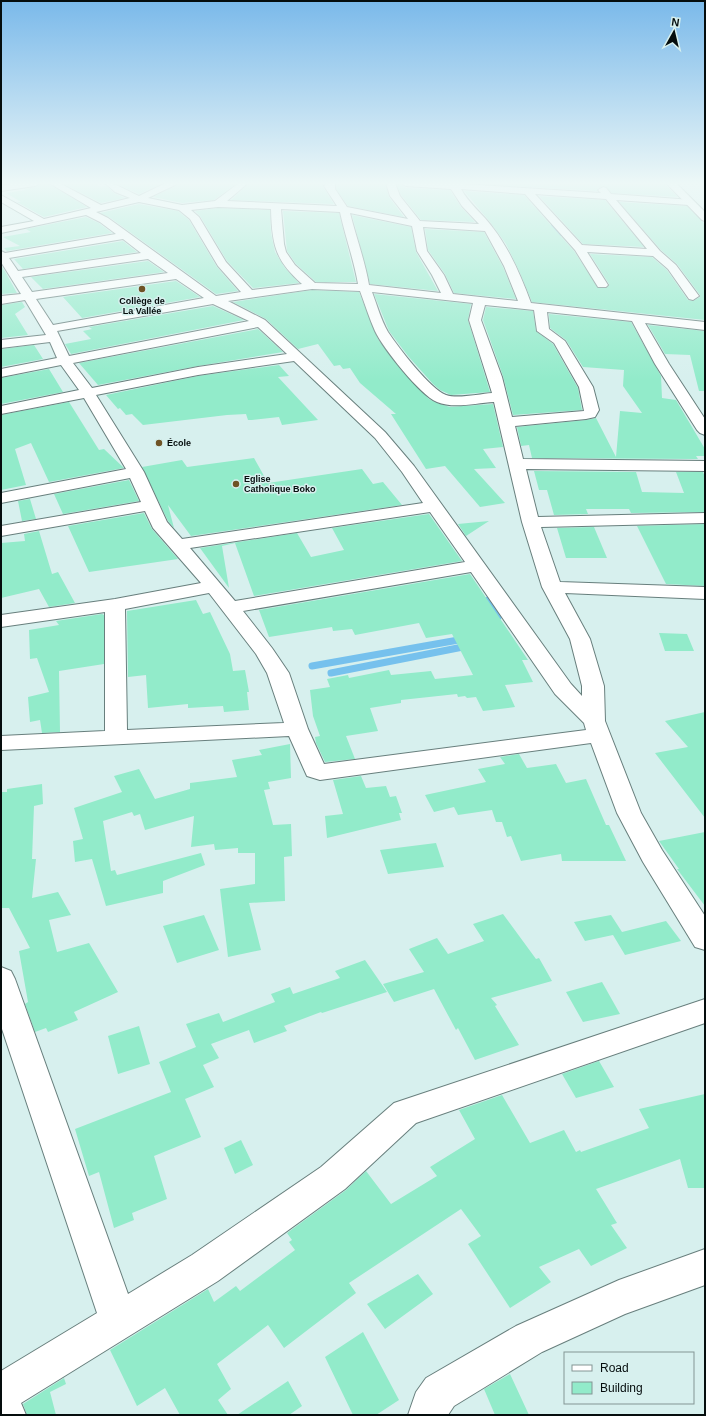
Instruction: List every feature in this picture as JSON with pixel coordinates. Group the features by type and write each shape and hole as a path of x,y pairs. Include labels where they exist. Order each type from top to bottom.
{"street":[{"path":"40,249 2,255 52,333 64,360 88,394 136,472 159,524 232,607 265,652 278,673 297,729 313,768 320,772 596,728"},
{"path":"142,249 214,300 238,310 261,323 380,435 408,469 563,689 596,728"},
{"path":"213,249 222,264 249,294"},
{"path":"278,249 294,270 312,286"},
{"path":"353,249 360,265 364,288 382,332 408,367 432,393 442,399 453,401 500,397"},
{"path":"422,249 438,275 449,297"},
{"path":"501,249 533,307 543,331 559,341 586,387 592,410 590,414 586,415 506,422"},
{"path":"580,249 602,285"},
{"path":"596,249 656,253"},
{"path":"653,249 672,268 693,296"},
{"path":"15,275 150,255"},
{"path":"1,300 179,275"},
{"path":"1,344 214,300 312,286 364,288 637,320 705,326"},
{"path":"480,301 475,320 495,377 531,522 552,587 580,639 593,686 596,728 629,813 652,855 705,939"},
{"path":"637,320 662,364 705,430"},
{"path":"1,373 261,323"},
{"path":"1,410 198,372 296,357"},
{"path":"516,464 705,466"},
{"path":"1,498 136,472"},
{"path":"1,531 151,505"},
{"path":"177,545 434,506"},
{"path":"531,522 705,518"},
{"path":"232,607 476,566"},
{"path":"1,620 115,605 214,586"},
{"path":"552,587 705,592"},
{"path":"115,605 116,738"},
{"path":"1,743 297,729"},
{"path":"1,979 11,1014 118,1322"},
{"path":"1,1393 206,1268 333,1178 405,1113 525,1070 705,1011"},
{"path":"428,1415 430,1406 440,1392 529,1339 619,1298 705,1267"},
{"path":"1,1401 6,1415"}],"building":[{"path":"5,249 18,249 7,251"},
{"path":"74,249 133,249 137,252 23,269 14,259"},
{"path":"154,249 206,249 217,267 238,291 216,294"},
{"path":"220,249 274,249 285,268 299,283 253,288 227,261"},
{"path":"287,249 348,249 356,282 316,282 296,264"},
{"path":"361,249 415,249 438,291 370,284"},
{"path":"493,249 503,267 516,299 454,293 445,274 428,250"},
{"path":"508,249 572,249 598,288 606,288 609,284 590,254 652,257 667,270 688,300 693,301 700,297 700,295 677,264 660,249 705,249 705,320 532,302"},
{"path":"148,261 164,272 43,289 31,277"},
{"path":"1,265 6,273 17,293 1,294"},
{"path":"176,281 200,297 82,318 63,297"},
{"path":"312,290 359,292 378,339 402,371 429,399 450,407 493,404 503,447 483,449 496,468 474,469 505,503 480,507 445,466 426,469 391,414 396,414 360,383 350,368 343,369 340,365 334,366 318,344 298,349 266,319 233,302"},
{"path":"374,294 471,304 468,320 490,392 451,395 440,390 408,356 389,331"},
{"path":"22,302 25,307 15,314 28,335 1,338 1,305"},
{"path":"213,306 244,320 71,354 65,344 91,339 83,331 92,329 89,327"},
{"path":"486,307 533,311 536,331 553,344 578,388 582,410 513,415 503,376 483,320"},
{"path":"549,314 631,322 661,376 662,398 676,400 705,449 705,456 696,456 698,459 532,458 529,445 521,446 517,427 596,418 616,457 620,411 642,413 623,386 624,370 583,367 566,340 550,328"},
{"path":"648,325 705,331 705,391 699,391 690,355 665,354"},
{"path":"258,329 283,352 98,385 79,363"},
{"path":"34,345 43,359 1,367 1,349"},
{"path":"279,365 289,376 278,377 318,420 282,425 279,417 248,420 246,414 143,425 132,414 126,415 120,408 118,409 106,395 198,376"},
{"path":"49,369 63,392 1,404 1,378"},
{"path":"69,402 99,450 104,449 124,468 49,482 31,443 15,449 26,485 1,490 1,415"},
{"path":"254,458 268,483 362,469 373,484 383,482 402,505 191,536 168,505 174,528 168,521 142,467 182,460 187,467"},
{"path":"534,471 636,472 642,492 684,493 676,472 703,472 705,477 705,512 631,513 629,509 586,509 588,514 554,515 547,490 539,490"},
{"path":"129,480 139,501 63,514 54,494"},
{"path":"30,499 36,519 22,521 18,501"},
{"path":"144,513 152,529 178,559 89,572 68,526"},
{"path":"429,514 462,561 254,596 235,543 222,546 229,588 200,548 297,533 311,557 344,550 332,528"},
{"path":"489,521 466,536 458,524"},
{"path":"705,524 705,586 666,584 637,526"},
{"path":"594,527 607,558 566,558 557,528"},
{"path":"39,531 52,574 58,572 75,603 49,607 39,589 1,598 1,543 25,541 24,534"},
{"path":"470,574 528,660 522,660 533,682 505,685 515,707 483,711 476,697 458,697 457,694 401,700 401,703 370,708 378,731 346,736 355,759 325,762 316,743 315,737 320,736 313,716 310,690 330,687 327,679 348,675 349,678 389,670 391,675 431,671 435,679 473,675 452,634 426,638 419,623 355,635 352,629 333,631 332,627 269,637 259,610"},
{"path":"196,600 203,614 210,612 230,654 233,671 245,670 249,692 247,692 249,710 224,712 223,706 188,708 188,704 148,708 146,675 128,677 127,611"},
{"path":"102,614 104,615 104,664 59,671 60,732 42,733 40,720 30,722 28,697 49,692 37,658 30,659 29,630 59,625 56,621"},
{"path":"659,633 687,634 694,651 665,651"},
{"path":"705,712 705,818 655,753 688,747 665,721"},
{"path":"290,744 291,778 268,782 270,789 264,790 273,825 291,824 292,856 284,857 285,901 249,903 261,950 228,957 220,889 255,884 255,853 238,853 238,848 215,850 214,844 191,847 194,816 145,830 140,814 134,816 132,812 103,821 111,871 115,870 117,875 201,853 205,865 163,881 163,893 106,906 92,859 75,862 73,841 83,839 74,808 122,792 114,776 139,769 155,799 190,789 190,783 237,777 232,760 262,755 259,750"},
{"path":"519,754 527,768 556,764 566,783 586,779 606,825 609,825 626,861 562,861 561,854 521,861 511,836 507,837 502,822 496,822 492,810 458,815 454,807 434,812 425,795 486,782 478,769 505,764 500,757"},
{"path":"361,776 366,788 386,786 390,797 396,796 402,813 399,813 401,820 327,838 325,816 343,814 333,780"},
{"path":"42,784 43,804 34,806 32,859 36,859 32,898 58,892 71,915 49,920 57,952 89,943 118,992 74,1012 78,1020 48,1032 46,1028 35,1032 25,1004 28,1002 19,951 30,948 9,908 1,908 1,792 7,792 7,789"},
{"path":"705,832 705,906 677,869 679,869 659,841"},
{"path":"436,843 444,867 388,874 380,850"},
{"path":"503,914 536,959 539,958 552,981 491,998 497,1005 495,1006 519,1045 475,1060 458,1028 456,1030 434,989 394,1002 383,984 424,972 409,949 437,938 448,954 484,941 473,924"},
{"path":"204,915 219,950 177,963 163,926"},
{"path":"611,915 622,932 666,921 681,941 625,955 613,935 585,941 574,922"},
{"path":"365,960 387,992 322,1013 321,1012 284,1026 287,1031 254,1043 249,1030 211,1044 219,1058 203,1065 214,1087 185,1099 201,1137 154,1156 167,1199 132,1213 134,1220 114,1228 99,1172 89,1176 75,1129 171,1092 159,1062 196,1047 186,1024 219,1013 223,1022 275,1002 271,994 290,987 293,994 340,978 335,971"},
{"path":"602,982 620,1014 583,1022 566,992"},
{"path":"139,1026 150,1064 118,1074 108,1036"},
{"path":"599,1061 614,1087 576,1098 562,1074"},
{"path":"705,1094 705,1188 688,1188 680,1159 596,1189 617,1223 611,1225 627,1248 591,1266 579,1249 539,1267 551,1282 510,1308 468,1244 481,1236 461,1209 349,1283 356,1293 284,1348 268,1325 217,1364 231,1389 218,1400 228,1415 180,1415 165,1388 137,1406 110,1350 208,1289 214,1302 236,1286 240,1291 295,1250 289,1242 292,1240 287,1233 346,1190 366,1171 391,1204 437,1176 430,1167 475,1139 459,1110 502,1095 530,1143 564,1130 576,1152 580,1150 581,1152 649,1128 639,1109"},
{"path":"241,1140 253,1165 235,1174 224,1148"},
{"path":"418,1274 433,1294 385,1329 367,1304"},
{"path":"363,1332 399,1400 376,1415 353,1415 325,1357"},
{"path":"510,1374 529,1415 495,1415 484,1389"},
{"path":"64,1378 66,1384 50,1392 56,1415 27,1415 23,1404"},
{"path":"288,1381 302,1406 289,1415 237,1415"}],"waterway":[{"path":"488,600 498,617"},
{"path":"312,666 464,639"},
{"path":"331,673 468,646"}],"place":[{"name":"Collège de La Vallée","path":"142,289"},
{"name":"École","path":"159,443"},
{"name":"Eglise Catholique Boko","path":"236,484"}]}
